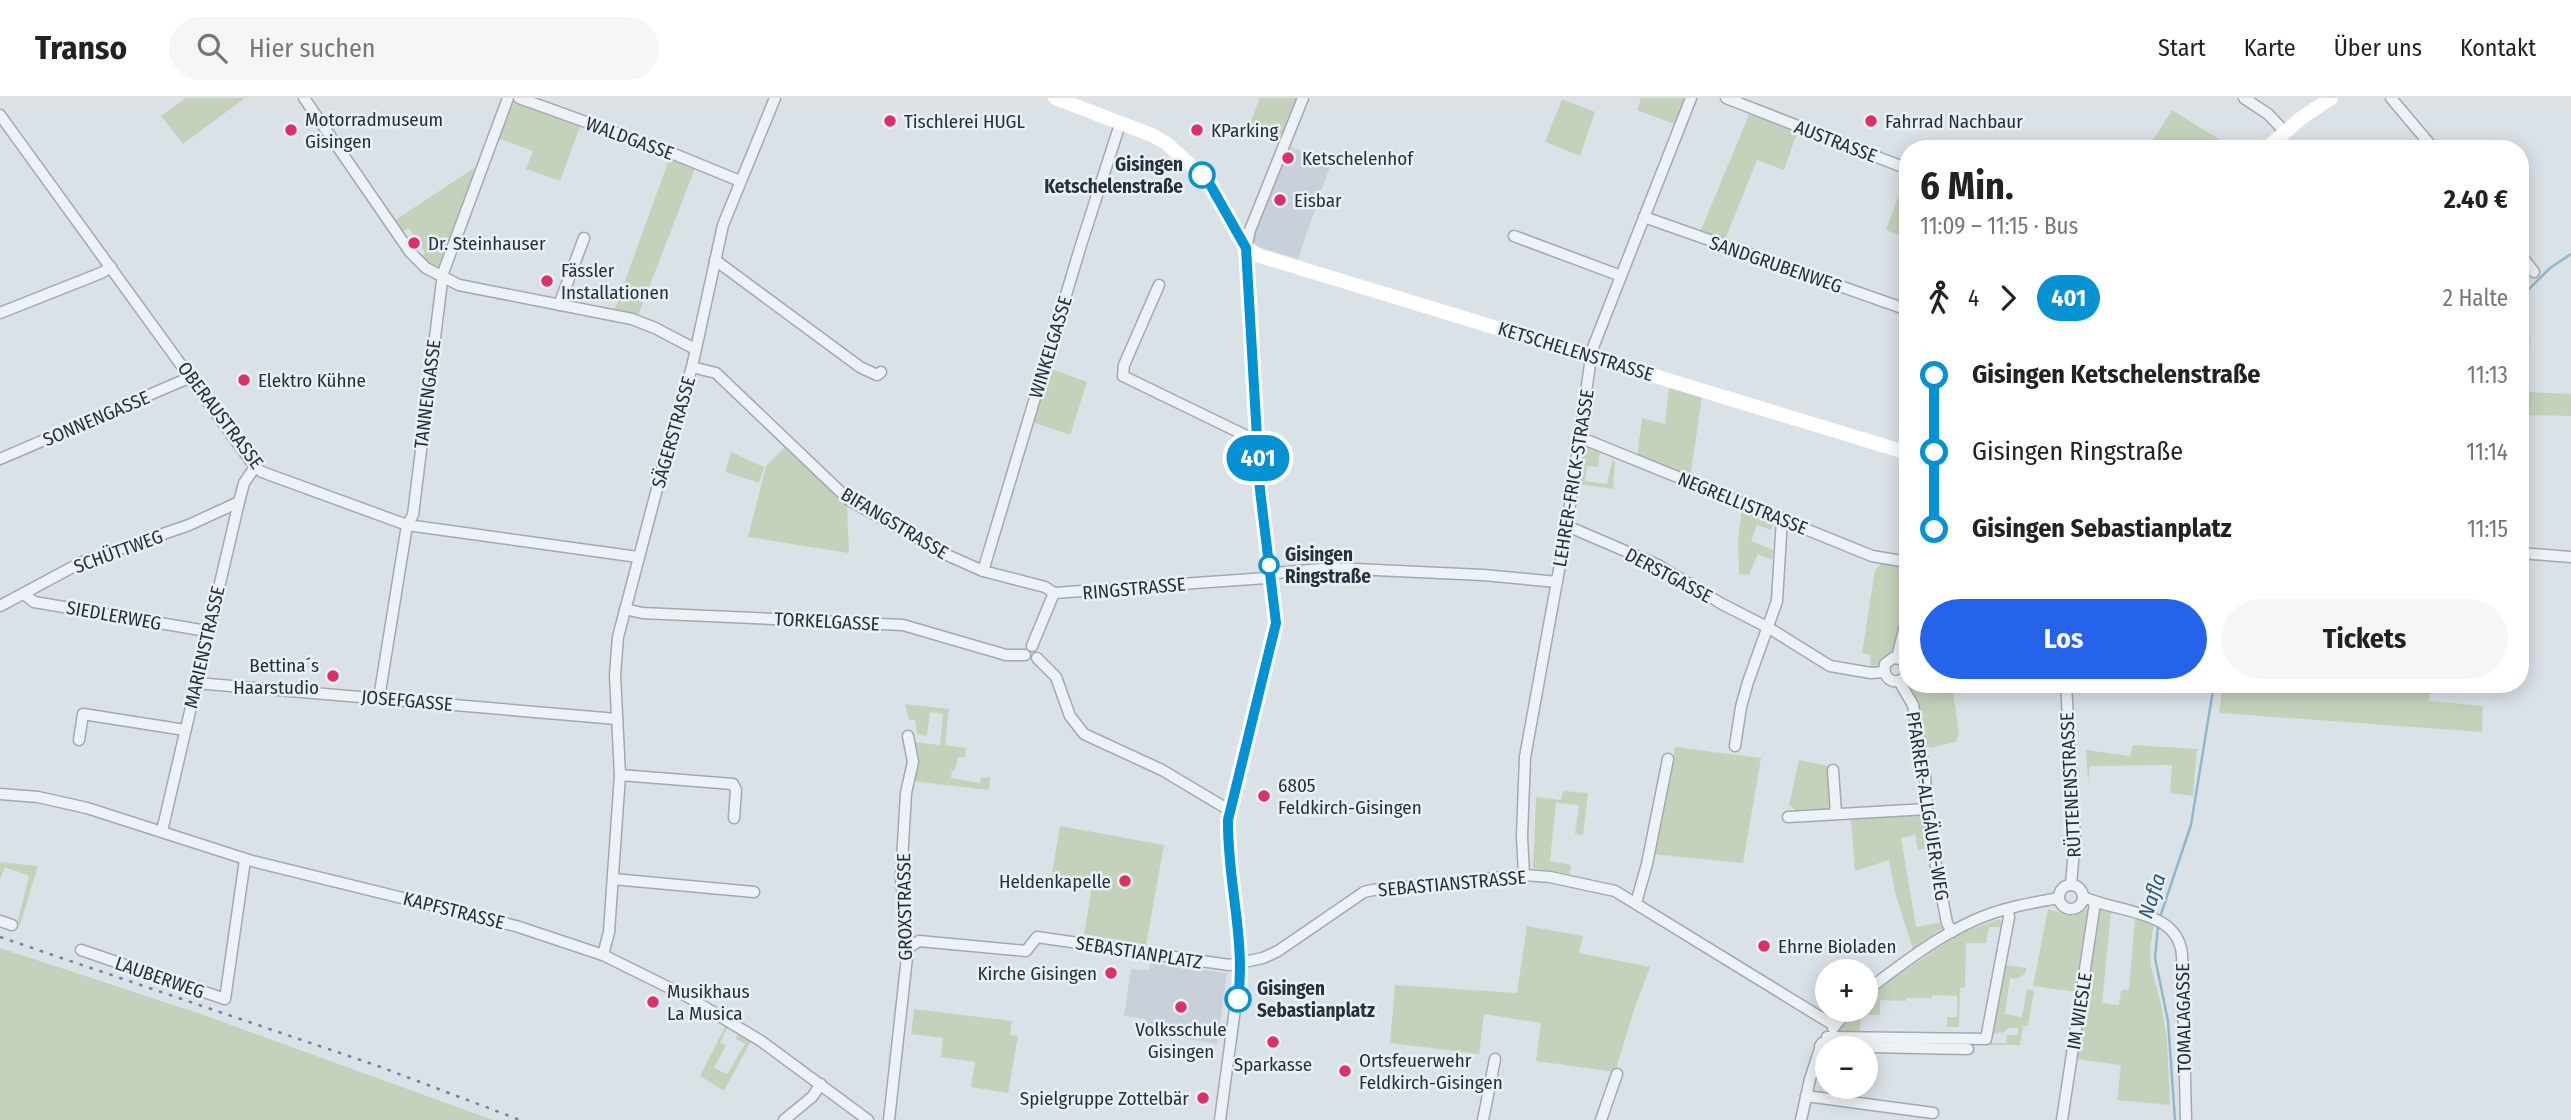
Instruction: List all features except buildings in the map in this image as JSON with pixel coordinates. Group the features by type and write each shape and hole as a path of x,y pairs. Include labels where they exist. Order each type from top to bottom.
{"main road":[{"path":"1055,98 1159,139 1208,181 1246,248"},
{"path":"2276,140 2331,98"},
{"name":"KETSCHELENSTRASSE","path":"1246,248 1259,256 1899,450"}],"street":[{"path":"304,98 410,252 442,278 459,285 632,319 695,349"},
{"name":"TANNENGASSE","path":"379,698 407,525 413,515 442,278 508,98"},
{"name":"WALDGASSE","path":"520,98 656,147 740,181"},
{"name":"SÄGERSTRASSE","path":"603,955 609,932 620,775 617,650 625,609 692,367 723,225 775,98"},
{"path":"1220,1120 1241,964 1228,843 1229,810 1276,623 1260,490 1246,248 1250,230 1303,98"},
{"name":"LEHRER-FRICK-STRASSE","path":"1524,875 1522,836 1525,757 1567,526 1592,350 1691,98"},
{"name":"AUSTRASSE","path":"1726,98 1899,165"},
{"path":"2244,98 2268,114 2284,132"},
{"path":"2390,98 2426,140"},
{"name":"OBERAUSTRASSE","path":"0,115 255,467 268,475 407,525 638,557"},
{"name":"WINKELGASSE","path":"983,571 1120,124"},
{"name":"SANDGRUBENWEG","path":"1644,217 1899,307"},
{"path":"1514,236 1621,276"},
{"path":"559,305 584,238"},
{"path":"715,260 860,367 871,374 877,375 881,372"},
{"path":"2529,266 2534,272"},
{"path":"0,313 111,267"},
{"path":"1159,285 1124,365 1123,376 1257,442"},
{"name":"BIFANGSTRASSE","path":"692,367 716,373 849,500 947,555 983,571 1045,587 1054,593"},
{"name":"SONNENGASSE","path":"0,459 191,377"},
{"name":"NEGRELLISTRASSE","path":"1579,437 1872,556 1899,560"},
{"name":"MARIENSTRASSE","path":"162,831 239,502 244,483 255,467"},
{"name":"SCHÜTTWEG","path":"0,607 82,562 189,525 239,502"},
{"path":"1735,746 1748,682 1777,601 1782,518"},
{"name":"DERSTGASSE","path":"1567,526 1658,565 1830,666 1850,671 1884,672"},
{"path":"2529,554 2571,557"},
{"name":"RINGSTRASSE","path":"1025,655 1026,649 1032,646 1054,593 1266,578 1276,573 1333,568 1483,575 1557,582"},
{"name":"SIEDLERWEG","path":"24,594 34,601 208,631"},
{"name":"TORKELGASSE","path":"625,609 642,613 910,625 928,633 1006,654 1025,655"},
{"path":"1032,646 1038,650 1037,658"},
{"path":"1899,650 1897,658 1887,661 1884,672 1891,681 1899,681"},
{"path":"1025,655 1029,660 1037,658"},
{"path":"1037,658 1056,677 1070,716 1089,738 1162,770 1229,810"},
{"name":"JOSEFGASSE","path":"196,683 617,719"},
{"name":"PFARRER-ALLGÄUER-WEG","path":"1906,693 1913,705 1941,899 1952,932"},
{"name":"RÜTTENENSTRASSE","path":"2067,693 2075,838 2071,885"},
{"path":"79,740 83,714 185,730"},
{"name":"GROXSTRASSE","path":"889,1120 908,948 901,878 906,793 913,762 908,736"},
{"path":"1636,903 1647,864 1668,760"},
{"path":"1833,770 1836,814"},
{"path":"620,775 733,784 736,790 734,818"},
{"name":"KAPFSTRASSE","path":"0,793 76,805 245,860 516,926 603,955 688,997 761,1041 869,1120"},
{"path":"1788,817 1927,808"},
{"name":"LAUBERWEG","path":"81,950 225,999 245,860"},
{"name":"SEBASTIANSTRASSE","path":"1241,964 1278,951 1364,892 1387,887 1524,875 1602,887 1636,903 1835,1026"},
{"path":"613,879 754,892"},
{"path":"2071,885 2081,890 2084,897 2082,904 2072,910 2064,908 2059,898 2061,890 2071,885"},
{"name":"TOMALAGASSE","path":"2084,897 2095,903 2112,905 2148,917 2175,933 2181,950 2186,1120"},
{"path":"1878,983 1952,932 1975,920 2008,909 2059,898"},
{"name":"IM WIESLE","path":"2062,1120 2095,903"},
{"path":"1878,1038 1986,1039 2009,918 2008,909"},
{"path":"0,921 12,925"},
{"name":"SEBASTIANPLATZ","path":"908,948 919,942 1026,951 1037,937 1209,964 1241,964"},
{"path":"1828,1036 1838,1022"},
{"path":"1878,1047 1968,1049"},
{"path":"1483,1120 1495,1059"},
{"path":"1801,1120 1815,1065"},
{"path":"1601,1120 1617,1074"},
{"path":"784,1120 812,1097 821,1084"},
{"path":"1807,1096 1933,1113"}],"shaded area":[{"name":"Ketschelenhof","path":"1288,146 1331,163 1298,259 1258,247 1252,241"},
{"path":"1150,963 1227,973 1217,1044 1144,1032 1146,1019 1124,1016 1131,969 1149,970"}],"green space":[{"path":"186,98 245,98 183,144 161,116"},
{"path":"1260,98 1298,98 1285,133 1279,134 1250,123"},
{"path":"1641,98 1685,98 1674,124 1637,110"},
{"path":"1562,99 1595,112 1580,156 1545,142"},
{"path":"517,101 581,124 560,181 526,169 533,151 498,138 509,106"},
{"path":"2172,110 2221,140 2154,140"},
{"path":"1750,112 1798,130 1784,170 1757,160 1724,242 1701,233 1701,230"},
{"path":"670,157 696,166 638,316 614,311"},
{"path":"480,164 443,264 434,268 420,258 425,253 409,228 402,232 394,221"},
{"path":"1899,195 1899,235 1886,230"},
{"path":"1047,367 1087,382 1070,435 1030,421"},
{"path":"1669,387 1702,397 1690,478 1637,457 1642,418 1665,424"},
{"path":"2529,392 2571,394 2571,416 2529,415"},
{"path":"1584,444 1599,448 1600,451 1598,467 1587,466 1585,481 1607,484 1612,461 1615,462 1613,489 1578,484"},
{"path":"786,446 847,504 849,553 748,537 766,466"},
{"path":"731,452 764,467 759,483 725,472"},
{"path":"1742,507 1774,522 1771,530 1757,525 1751,541 1773,550 1772,560 1758,554 1749,575 1739,574 1738,540"},
{"path":"1881,564 1899,565 1899,632 1894,654 1882,667 1871,668 1870,655 1862,653 1875,570"},
{"path":"1907,693 1953,693 1959,735 1955,742 1931,748 1923,744"},
{"path":"2222,693 2429,693 2429,701 2483,706 2482,732 2219,713"},
{"path":"905,704 949,709 945,745 966,748 965,757 958,757 951,778 980,783 981,778 990,777 989,790 912,781 917,765 914,742 940,745 943,714 930,712 927,736 917,734 915,720 909,720"},
{"path":"2133,745 2197,749 2193,796 2170,793 2172,765 2090,766 2088,782 2086,750 2130,756"},
{"path":"1675,747 1761,758 1743,863 1652,854"},
{"path":"1799,760 1828,766 1832,808 1799,813 1789,805"},
{"path":"1563,791 1588,793 1583,835 1575,834 1579,805 1556,803 1550,861 1571,865 1570,874 1533,868 1536,797 1561,800"},
{"path":"1920,811 1924,814 1929,848 1918,850 1915,835 1901,838 1916,927 1939,923 1942,928 1913,949 1895,893 1889,860 1855,871 1851,818"},
{"path":"1060,826 1164,845 1146,945 1084,934 1092,887 1051,880"},
{"path":"0,862 38,866 20,925 17,924 29,876 5,867 0,880"},
{"path":"2089,908 2078,992 2033,986 2048,909 2073,916"},
{"path":"2100,910 2111,912 2102,1003 2119,1005 2121,990 2129,990 2135,918 2154,923 2150,949 2151,966 2167,1039 2170,1105 2117,1100 2121,1065 2076,1059"},
{"path":"2000,919 2002,927 1989,927 1986,943 1966,943 1965,987 1960,988 1959,1027 1947,1027 1947,1017 1957,1017 1957,996 1932,995 1932,998 1906,998 1906,1001 1880,1000 1878,1015 1878,988 1959,934"},
{"path":"1527,926 1583,936 1579,953 1650,967 1615,1072 1536,1061 1541,1023 1484,1014 1479,1054 1390,1043 1395,985 1517,993"},
{"path":"0,948 204,1015 493,1120 0,1120"},
{"path":"2005,965 2027,968 2025,974 2016,979 2010,978 2005,1014 2022,1017 2027,989 2034,991 2028,1026 2023,1026 2020,1045 1878,1044 1878,1042 2006,1043 2007,1035 2018,1035 2018,1028 2008,1028 2005,1032 1992,1034"},
{"path":"914,1009 1012,1021 1010,1035 1018,1036 1008,1093 971,1087 975,1062 941,1057 943,1038 911,1034"},
{"path":"1845,1022 1861,1022 1860,1031 1836,1031"},
{"path":"726,1025 728,1026 720,1043 726,1045 714,1068 727,1074 745,1044 736,1039 738,1033 751,1041 724,1091 700,1076"}],"waterway":[{"name":"Nafla","path":"2529,289 2550,268 2571,254"},
{"name":"Nafla","path":"2159,920 2191,825 2213,693"},
{"name":"Nafla","path":"2158,926 2155,958 2168,1021 2175,1120"}],"railway":[{"path":"0,937 378,1066 520,1120"}],"bus line":[{"name":"401","path":"1202,175 1246,248 1260,490 1276,623 1229,810 1228,843 1241,964 1238,999"}],"place":[{"name":"Tischlerei HUGL","path":"890,121"},
{"name":"Fahrrad Nachbaur","path":"1871,121"},
{"name":"Motorradmuseum Gisingen","path":"291,130"},
{"name":"KParking","path":"1197,130"},
{"name":"Ketschelenhof","path":"1288,158"},
{"name":"Gisingen Ketschelenstraße","path":"1202,175"},
{"name":"Eisbar","path":"1280,200"},
{"name":"Dr. Steinhauser","path":"414,243"},
{"name":"Fässler Installationen","path":"547,281"},
{"name":"Elektro Kühne","path":"244,380"},
{"name":"Gisingen Ringstraße","path":"1269,565"},
{"name":"Bettina´s Haarstudio","path":"333,676"},
{"name":"6805 Feldkirch-Gisingen","path":"1264,796"},
{"name":"Heldenkapelle","path":"1125,881"},
{"name":"Ehrne Bioladen","path":"1764,946"},
{"name":"Kirche Gisingen","path":"1111,973"},
{"name":"Gisingen Sebastianplatz","path":"1238,999"},
{"name":"Musikhaus La Musica","path":"653,1002"},
{"name":"Volksschule Gisingen","path":"1181,1007"},
{"name":"Sparkasse","path":"1273,1042"},
{"name":"Ortsfeuerwehr Feldkirch-Gisingen","path":"1345,1071"},
{"name":"Spielgruppe Zottelbär","path":"1203,1098"}]}
